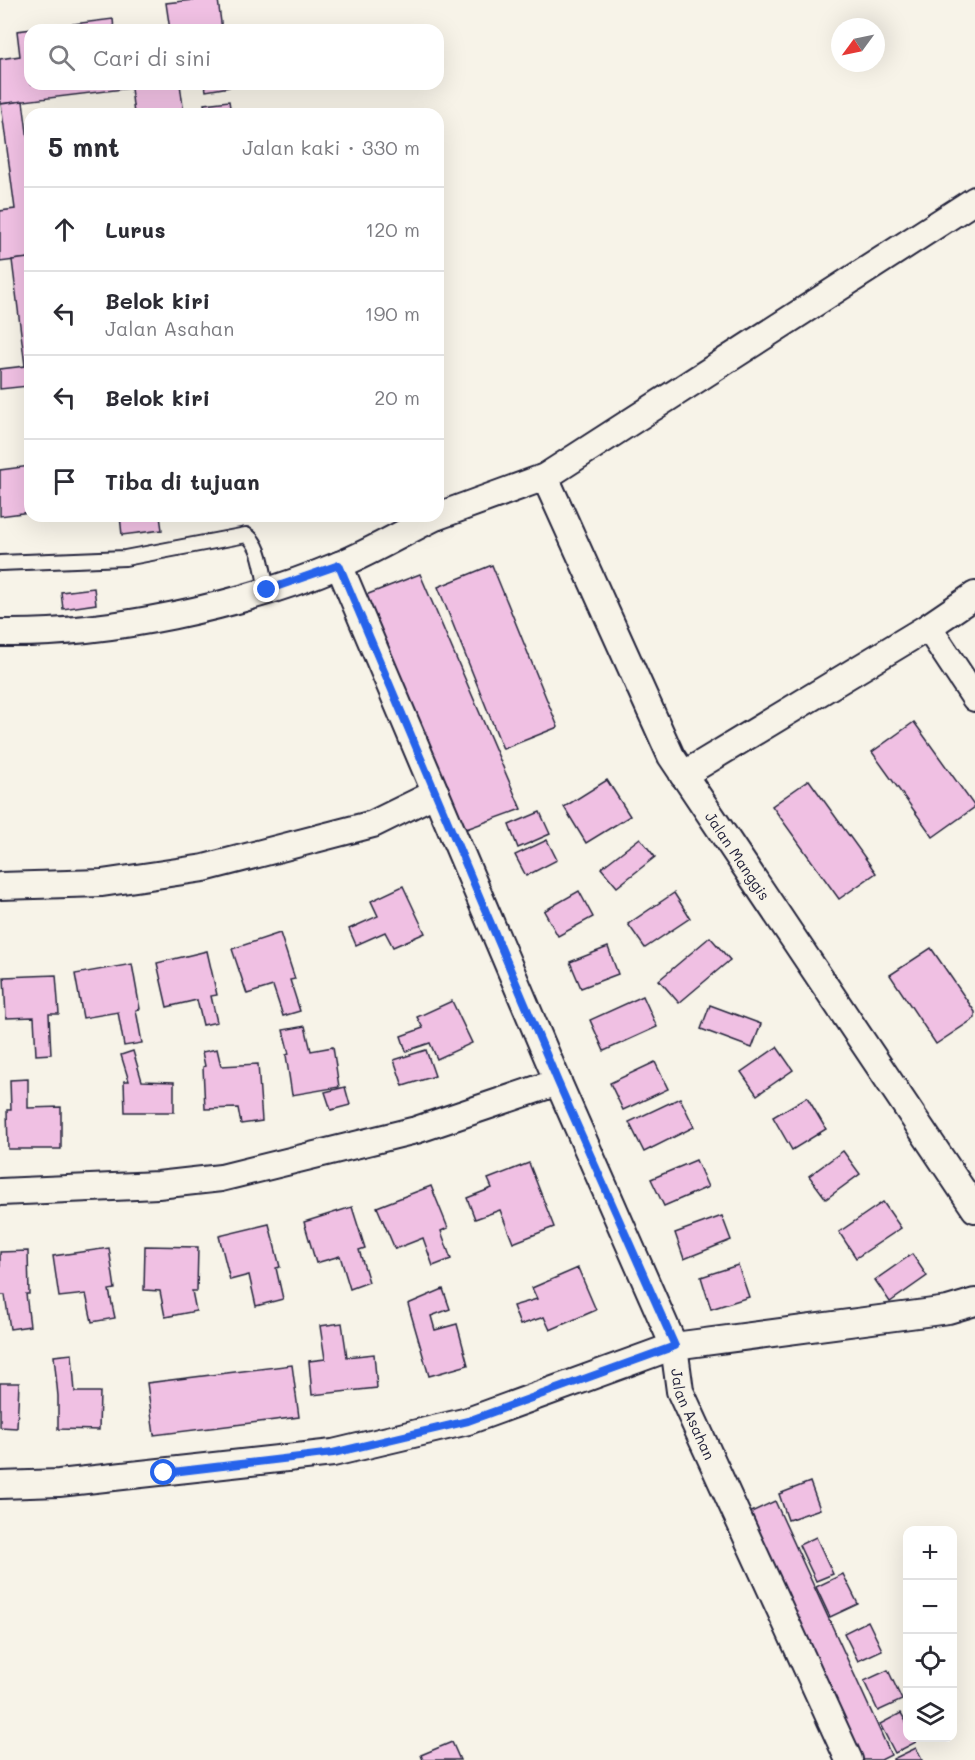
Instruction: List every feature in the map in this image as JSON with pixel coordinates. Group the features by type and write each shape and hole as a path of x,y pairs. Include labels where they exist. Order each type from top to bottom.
{"street":[{"path":"444,513 545,477 756,344 975,200"},
{"name":"Jalan Manggis","path":"545,477 682,775 975,1209"},
{"path":"0,633 55,633 154,620 267,590 339,565 425,522"},
{"name":"Jalan Asahan","path":"339,565 558,1082 675,1346 680,1391 849,1760"},
{"path":"682,775 928,627 975,595"},
{"path":"928,627 975,698"},
{"path":"0,886 102,883 204,868 373,824 436,793"},
{"path":"0,1192 158,1185 221,1178 416,1130 558,1082"},
{"path":"0,1485 83,1481 333,1453 468,1421 675,1346 948,1310 975,1302"}],"lane":[{"path":"0,563 125,558 246,535 257,548 267,590"}],"building":[{"path":"218,0 221,24 169,24 166,3"},
{"path":"113,19 113,24 73,24"},
{"path":"24,30 24,90 115,90 0,104 0,59 20,56 17,31"},
{"path":"131,90 181,90 183,108 133,108"},
{"path":"23,101 24,259 0,262 0,211 15,209 1,104"},
{"path":"229,101 230,108 205,108 204,104"},
{"path":"24,258 24,358 12,260"},
{"path":"24,366 24,386 0,389 0,369"},
{"path":"24,467 24,513 0,516 0,470"},
{"path":"121,522 161,522 162,530 122,535"},
{"path":"492,565 558,727 503,749 438,587"},
{"path":"420,574 521,809 458,832 358,598"},
{"path":"94,588 96,604 63,609 61,592"},
{"path":"914,722 975,807 933,837 872,752"},
{"path":"607,780 630,816 586,843 564,807"},
{"path":"809,780 876,873 839,899 772,806"},
{"path":"540,812 550,834 518,848 509,825"},
{"path":"640,838 655,857 617,887 601,868"},
{"path":"547,840 557,860 526,876 515,855"},
{"path":"403,886 425,933 393,947 385,932 356,945 349,929 378,916 371,901"},
{"path":"579,891 593,917 558,936 544,911"},
{"path":"674,893 690,918 645,948 628,924"},
{"path":"280,933 295,979 290,980 300,1011 283,1016 273,986 247,994 232,949"},
{"path":"710,937 730,960 679,1003 659,980"},
{"path":"608,947 618,974 581,988 570,962"},
{"path":"931,948 975,1012 975,1018 936,1044 890,975"},
{"path":"207,951 217,995 211,996 217,1022 203,1025 197,1000 167,1007 157,963"},
{"path":"132,964 140,1009 136,1010 142,1043 124,1046 118,1012 83,1018 75,974"},
{"path":"56,975 59,1014 49,1014 51,1054 36,1055 34,1017 6,1018 4,977"},
{"path":"643,996 657,1027 604,1051 590,1020"},
{"path":"452,1001 472,1043 437,1059 430,1043 406,1051 401,1036 423,1028 417,1017"},
{"path":"710,1005 761,1024 752,1048 701,1029"},
{"path":"305,1026 311,1051 333,1047 339,1087 292,1095 286,1055 289,1054 283,1030"},
{"path":"777,1047 793,1070 757,1095 741,1072"},
{"path":"217,1049 221,1066 258,1064 262,1121 241,1124 238,1108 205,1109 203,1067 205,1066 202,1052"},
{"path":"426,1050 435,1076 403,1086 394,1060"},
{"path":"133,1051 142,1081 174,1082 174,1112 125,1112 124,1081 129,1081 121,1055"},
{"path":"655,1062 668,1089 623,1110 610,1083"},
{"path":"28,1079 28,1108 61,1107 61,1149 8,1149 7,1110 11,1110 10,1080"},
{"path":"345,1087 350,1105 331,1110 325,1092"},
{"path":"807,1097 826,1129 792,1150 773,1117"},
{"path":"680,1098 694,1127 644,1152 629,1122"},
{"path":"843,1151 860,1174 826,1199 809,1176"},
{"path":"696,1160 708,1187 664,1206 651,1179"},
{"path":"529,1163 554,1227 513,1243 500,1210 475,1219 467,1198 492,1188 488,1179"},
{"path":"431,1186 448,1228 441,1231 451,1259 433,1266 423,1238 395,1249 377,1207"},
{"path":"883,1202 901,1228 856,1258 839,1232"},
{"path":"352,1207 365,1248 359,1250 369,1282 350,1289 340,1256 316,1263 304,1222"},
{"path":"722,1216 731,1240 684,1259 675,1233"},
{"path":"269,1224 280,1267 276,1268 283,1299 256,1306 249,1275 230,1280 219,1236"},
{"path":"145,1246 198,1247 197,1291 192,1291 196,1311 165,1317 160,1291 144,1290"},
{"path":"109,1248 115,1289 109,1290 115,1318 92,1322 86,1294 59,1297 53,1256"},
{"path":"28,1251 29,1294 26,1294 30,1326 10,1329 5,1295 0,1295 0,1252"},
{"path":"912,1254 927,1276 890,1302 875,1280"},
{"path":"738,1265 749,1297 711,1309 701,1277"},
{"path":"578,1268 596,1310 550,1330 544,1317 520,1325 513,1306 537,1299 532,1288"},
{"path":"443,1289 450,1309 431,1316 435,1330 457,1324 468,1365 429,1376 408,1304"},
{"path":"342,1323 347,1357 374,1354 377,1388 312,1395 309,1361 325,1359 320,1326"},
{"path":"72,1354 75,1392 100,1392 99,1430 58,1429 58,1396 54,1356"},
{"path":"292,1365 299,1417 154,1435 147,1383"},
{"path":"0,1383 19,1383 17,1428 0,1427"},
{"path":"810,1482 820,1509 788,1520 779,1494"},
{"path":"775,1501 891,1755 881,1760 859,1760 747,1514"},
{"path":"816,1537 833,1574 816,1581 799,1545"},
{"path":"843,1574 858,1604 830,1617 816,1587"},
{"path":"868,1621 882,1650 858,1661 844,1633"},
{"path":"888,1670 902,1700 878,1711 864,1681"},
{"path":"901,1713 903,1742 916,1742 895,1753 880,1724"},
{"path":"452,1742 460,1760 423,1760 421,1755"},
{"path":"916,1748 922,1760 893,1760 893,1759"}],"route":[{"path":"164,1473 333,1453 468,1421 675,1346 558,1082 339,565 267,590"}]}
